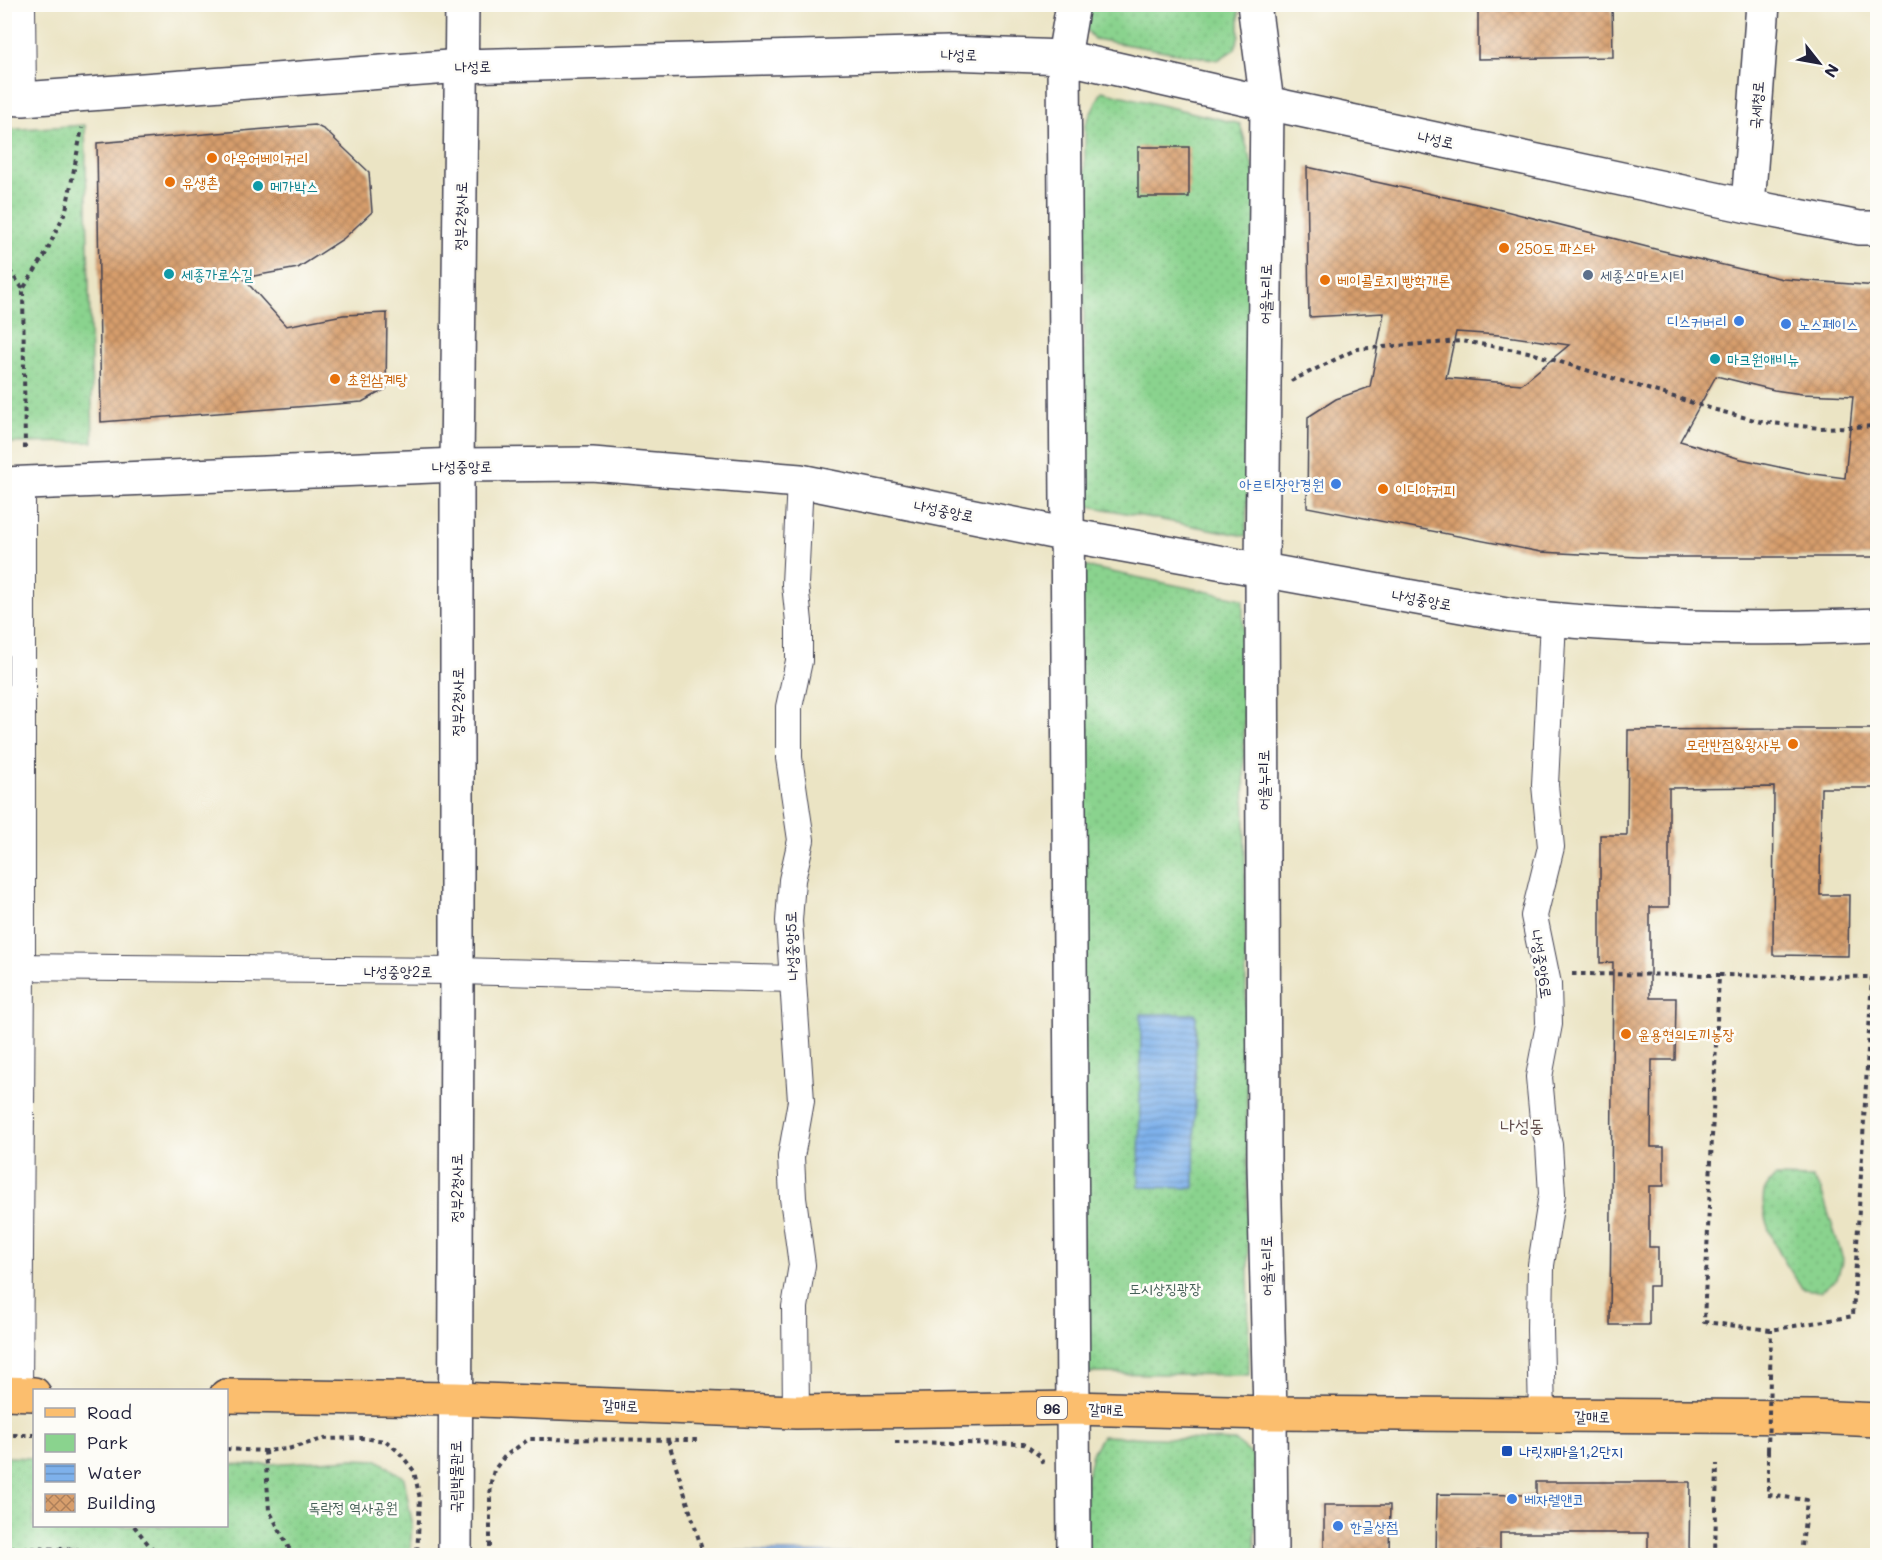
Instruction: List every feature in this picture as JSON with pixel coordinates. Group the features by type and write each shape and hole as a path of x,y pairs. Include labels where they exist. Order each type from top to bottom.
{"main road":[{"name":"갈매로","path":"228,1396 455,1399 796,1412 1072,1408 1270,1413 1813,1417 1878,1420"}],"street":[{"name":"나성로","path":"22,4 14,99 462,66 950,53 1064,57 1748,206 1859,228 1878,228"},
{"name":"정부2청사로","path":"455,1399 458,971 457,465 462,4"},
{"path":"1073,4 1064,57 1074,1556"},
{"name":"어울누리로","path":"1254,4 1267,103 1262,570 1264,1151 1271,1556"},
{"name":"국세청로","path":"1748,206 1763,4"},
{"name":"나성중앙로","path":"13,484 457,465 592,464 800,481 1068,535 1512,615 1553,620 1692,627 1878,625"},
{"name":"나성중앙5로","path":"796,1412 795,1307 802,1265 793,1198 791,1156 801,1101 789,921 792,880 801,840 789,758 789,707 800,662 795,584 800,481"},
{"path":"13,484 13,967 19,1393"},
{"name":"나성중앙6로","path":"1542,1415 1541,1265 1552,1194 1550,1145 1544,1120 1539,1077 1550,1024 1548,984 1534,916 1551,847 1545,785 1553,620"},
{"name":"나성중앙2로","path":"13,967 458,971 792,979"},
{"name":"국립박물관로","path":"455,1399 455,1556"}],"path":[{"path":"25,449 23,289 45,255 66,210 82,128"},
{"path":"4,263 23,289"},
{"path":"1289,382 1357,349 1461,341 1528,352 1762,422 1821,428 1878,426"},
{"path":"1564,974 1878,977"},
{"path":"1719,975 1704,1322 1771,1330 1853,1316 1872,977"},
{"path":"1771,1330 1768,1495 1806,1500 1801,1556"},
{"path":"4,1435 33,1435"},
{"path":"228,1449 264,1451 288,1449 322,1438 361,1438 386,1441 399,1452 414,1471 420,1499 417,1556"},
{"path":"490,1556 490,1499 494,1470 505,1456 529,1439 703,1440"},
{"path":"668,1440 704,1556"},
{"path":"893,1442 1024,1444 1040,1456 1047,1473"},
{"path":"264,1451 269,1510 293,1556"},
{"path":"1715,1556 1717,1464"},
{"path":"135,1527 160,1556"},
{"path":"4,1548 65,1549 130,1556"}],"green space":[{"path":"1082,5 1239,5 1239,36 1235,49 1218,60 1094,39 1085,28"},
{"path":"1102,91 1240,124 1257,180 1246,536 1083,505 1085,125"},
{"path":"85,125 93,442 5,443 5,130"},
{"name":"도시상징광장","path":"1078,565 1243,599 1249,1375 1082,1373"},
{"path":"1775,1177 1812,1178 1821,1190 1843,1259 1837,1279 1821,1291 1803,1289 1774,1243 1763,1204 1764,1192"},
{"path":"1102,1436 1235,1441 1254,1456 1255,1555 1085,1556 1085,1485 1092,1453"},
{"name":"독락정 역사공원","path":"5,1457 33,1458 33,1527 228,1527 228,1464 252,1465 352,1459 378,1460 404,1478 412,1522 410,1555 5,1555"}],"water":[{"path":"1141,1014 1196,1014 1194,1188 1139,1187"},
{"path":"729,1551 927,1554 927,1556 730,1556"}],"building":[{"path":"1478,4 1612,4 1613,57 1478,59"},
{"name":"세종가로수길","path":"315,125 325,130 369,172 372,212 343,239 298,268 243,278 286,326 343,315 387,313 386,389 362,402 101,422 97,143"},
{"path":"1138,147 1189,147 1189,197 1138,197"},
{"name":"마크원애비뉴","path":"1307,167 1486,206 1783,279 1878,286 1878,557 1638,557 1541,552 1307,507 1308,417 1336,399 1370,387 1384,313 1309,317","holes":["1456,332 1499,335 1569,345 1522,384 1446,378","1716,376 1774,390 1802,394 1853,396 1845,478 1807,473 1741,459 1680,441"]},
{"path":"1878,729 1878,788 1821,788 1820,895 1849,895 1848,956 1773,955 1774,787 1669,788 1669,907 1650,907 1650,998 1676,998 1675,1060 1652,1060 1651,1147 1664,1147 1664,1186 1649,1186 1649,1247 1658,1247 1658,1286 1649,1286 1649,1325 1610,1325 1613,962 1600,963 1600,835 1627,835 1628,730"},
{"path":"1536,1482 1690,1482 1689,1556 1648,1556 1648,1533 1500,1533 1500,1552 1477,1551 1477,1556 1436,1556 1437,1494 1536,1495"},
{"path":"1324,1505 1390,1505 1389,1556 1324,1556"}],"place":[{"name":"아우어베이커리","path":"212,158"},
{"name":"유생촌","path":"170,182"},
{"name":"메가박스","path":"258,186"},
{"name":"250도 파스타","path":"1504,248"},
{"name":"세종가로수길","path":"169,274"},
{"name":"세종스마트시티","path":"1588,275"},
{"name":"베이콜로지 빵학개론","path":"1325,280"},
{"name":"디스커버리","path":"1739,321"},
{"name":"노스페이스","path":"1786,324"},
{"name":"마크원애비뉴","path":"1715,359"},
{"name":"초원삼계탕","path":"335,379"},
{"name":"아르티장안경원","path":"1336,484"},
{"name":"이디야커피","path":"1383,489"},
{"name":"모란반점&왕사부","path":"1793,744"},
{"name":"윤용현의도끼농장","path":"1626,1034"},
{"name":"나릿재마을1,2단지","path":"1507,1451"},
{"name":"베자렐앤코","path":"1512,1499"},
{"name":"한글상점","path":"1338,1526"}],"district":[{"name":"나성동","path":"1522,1125"}]}
